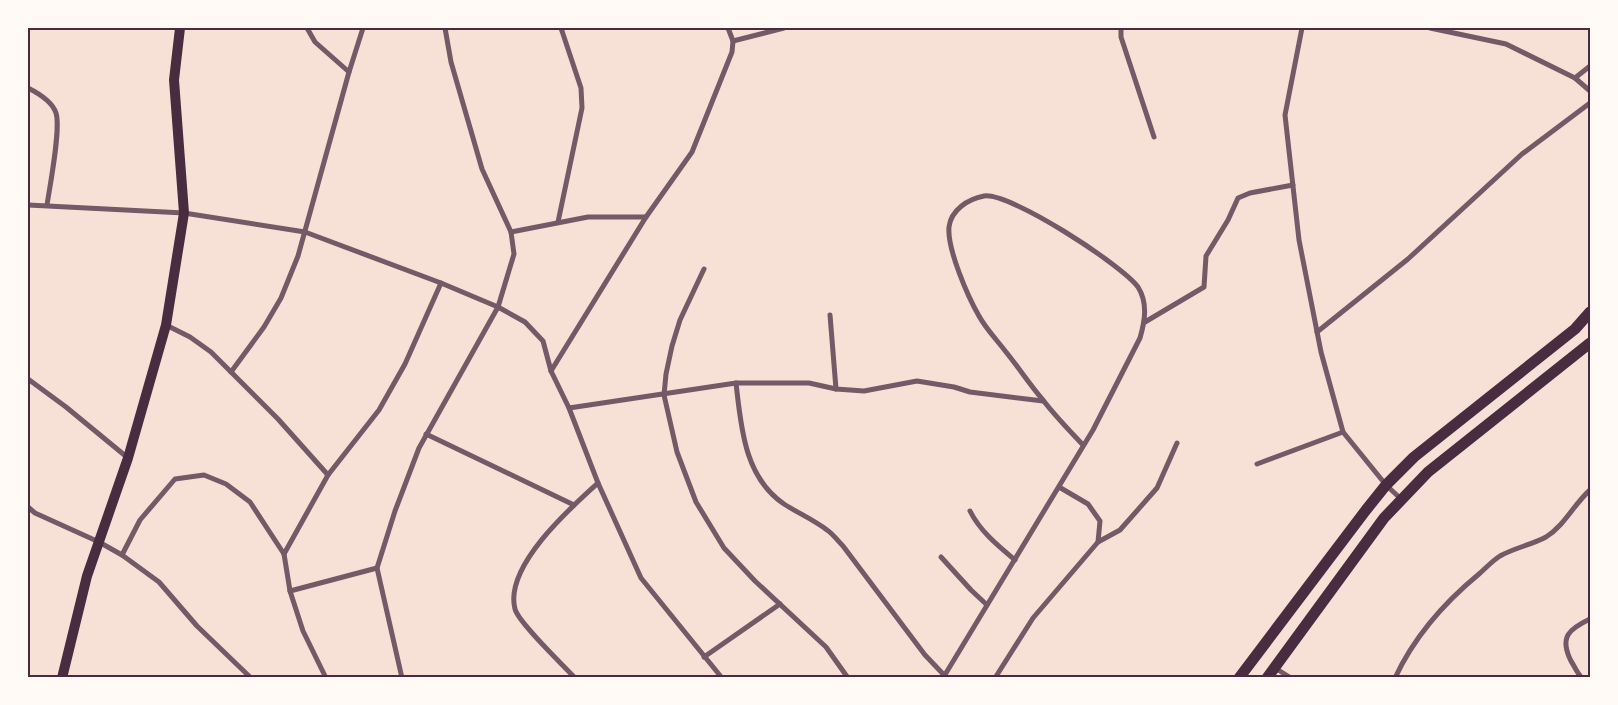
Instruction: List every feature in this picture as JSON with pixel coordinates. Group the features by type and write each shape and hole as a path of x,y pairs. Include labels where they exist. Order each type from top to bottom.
{"main road":[{"path":"62,678 87,576 128,458 166,325 184,213 174,80 178,29"},
{"path":"1239,678 1386,485 1414,457 1575,329 1590,312"},
{"path":"1267,678 1384,518 1401,500 1428,472 1590,343"}],"street":[{"path":"308,28 315,42 349,72"},
{"path":"231,372 264,327 280,298 298,256 363,28"},
{"path":"402,678 377,568 395,511 419,448 498,307 514,254 511,232 482,169 450,62 445,28"},
{"path":"558,222 582,108 581,88 561,28"},
{"path":"552,371 646,216 692,152 732,52 733,41 728,28"},
{"path":"733,41 784,28"},
{"path":"1121,28 1123,45 1154,137"},
{"path":"1302,28 1286,115 1299,240 1317,332 1343,432 1386,485 1401,500"},
{"path":"1430,28 1506,44 1575,78 1590,91"},
{"path":"1575,78 1590,66"},
{"path":"28,88 49,102 56,112 57,126 47,205"},
{"path":"1317,332 1408,258 1522,154 1590,103"},
{"path":"1145,322 1204,287 1204,261 1228,220 1238,198 1250,193 1293,185"},
{"path":"736,383 747,454 761,480 782,502 827,530 843,546 944,677 1093,430 1140,338 1145,322 1145,306 1138,288 1127,276 1078,240 1029,211 997,197 985,196 962,205 954,215 949,226 950,238 956,266 979,316 1043,401 1083,446"},
{"path":"28,205 184,213 305,232 498,307 525,322 543,340 552,371 569,408 598,483 641,578 722,678"},
{"path":"511,232 588,217 646,216"},
{"path":"704,269 677,328 666,374 664,395 677,452 696,502 724,548 755,582 826,647 848,678"},
{"path":"284,554 328,475 379,410 406,364 441,284"},
{"path":"830,316 836,389"},
{"path":"166,325 204,347 278,419 328,475"},
{"path":"28,379 66,407 128,458"},
{"path":"569,408 736,383 809,383 836,389 864,392 917,381 954,387 970,392 1043,401"},
{"path":"1257,464 1343,432"},
{"path":"426,434 574,504"},
{"path":"995,678 1033,618 1098,542 1120,530 1157,488 1177,443"},
{"path":"122,555 140,520 175,479 204,475 226,484 250,502 284,554 290,591 303,631 326,678"},
{"path":"575,678 527,628 515,610 513,592 521,569 538,545 574,504 598,483"},
{"path":"1059,486 1088,504 1100,522 1098,542"},
{"path":"1396,678 1403,661 1419,637 1437,614 1470,581 1499,557 1546,536 1564,522 1590,490"},
{"path":"28,507 35,513 99,542 122,555 159,582 197,626 251,678"},
{"path":"970,511 983,532 1015,560"},
{"path":"28,517 35,513"},
{"path":"941,557 964,584 988,604"},
{"path":"290,591 377,568"},
{"path":"704,657 780,604"},
{"path":"1579,676 1566,651 1566,638 1573,627 1590,619"},
{"path":"1274,668 1291,678"}]}
